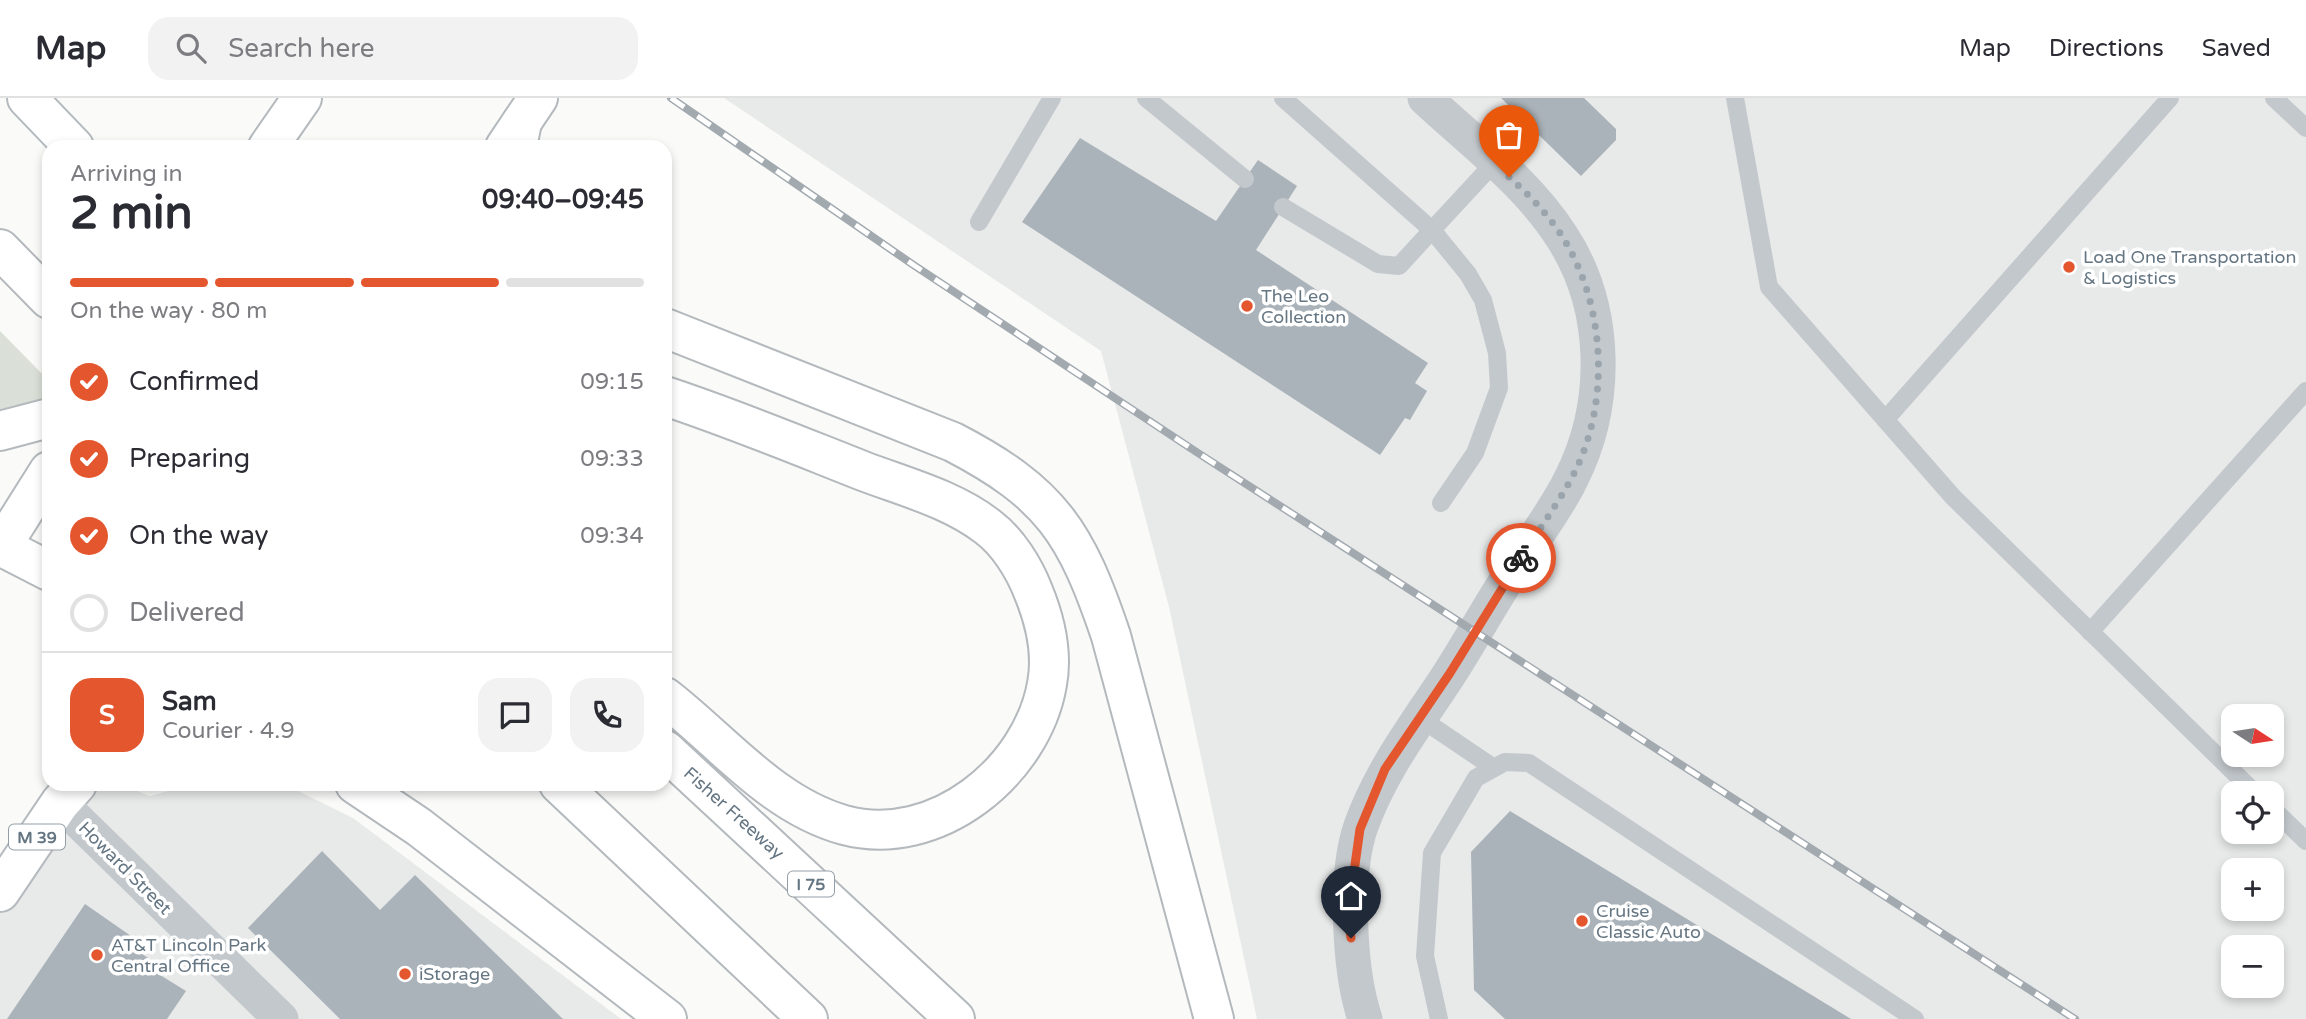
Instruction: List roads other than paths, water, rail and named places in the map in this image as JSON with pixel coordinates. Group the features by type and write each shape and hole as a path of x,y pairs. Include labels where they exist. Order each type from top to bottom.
{"main road":[{"path":"27,98 67,140"},
{"path":"273,140 302,98"},
{"path":"0,249 42,292"},
{"path":"672,331 953,442 998,466 1048,508 1073,542 1095,589 1111,636 1214,1019"},
{"path":"672,399 918,491 981,522 1009,549 1027,576 1042,611 1049,644 1048,682 1038,717 1022,749 995,779 964,804 936,818 903,827 869,829 848,826 826,820 801,807 766,785 672,703"},
{"path":"0,431 42,420"},
{"path":"42,482 0,547 42,568"},
{"name":"Fisher Freeway","path":"672,756 956,1019"},
{"path":"365,791 419,827 667,1019"},
{"path":"566,791 808,1019"},
{"name":"M 39","path":"0,892 69,794"}],"street":[{"path":"1365,1019 1348,915 1360,829 1385,769 1570,481 1592,421 1599,369 1596,327 1585,286 1563,238 1538,205 1425,98"},
{"name":"Howard Street","path":"69,794 281,1019"}],"lane":[{"path":"979,222 1052,98"},
{"path":"1146,98 1245,179"},
{"path":"1283,98 1432,230 1468,274 1483,300 1497,353 1499,388 1475,453 1441,503"},
{"path":"1735,98 1769,287 1953,497 2243,781"},
{"path":"1885,420 2170,98"},
{"path":"2274,98 2306,128"},
{"path":"1283,207 1378,264 1399,265 1494,163"},
{"path":"2090,632 2306,391"},
{"path":"1420,718 1494,768"},
{"path":"1439,1019 1425,956 1432,853 1476,778 1505,762 1529,763 1915,1019"},
{"path":"2284,818 2304,834"}],"railway":[{"path":"671,98 915,266 1198,453 2075,1019"}],"place":[{"name":"Load One Transportation & Logistics","path":"2069,267"},
{"name":"The Leo Collection","path":"1247,306"},
{"name":"Cruise Classic Auto","path":"1582,921"},
{"name":"AT&T Lincoln Park Central Office","path":"97,955"},
{"name":"iStorage","path":"405,974"}]}
